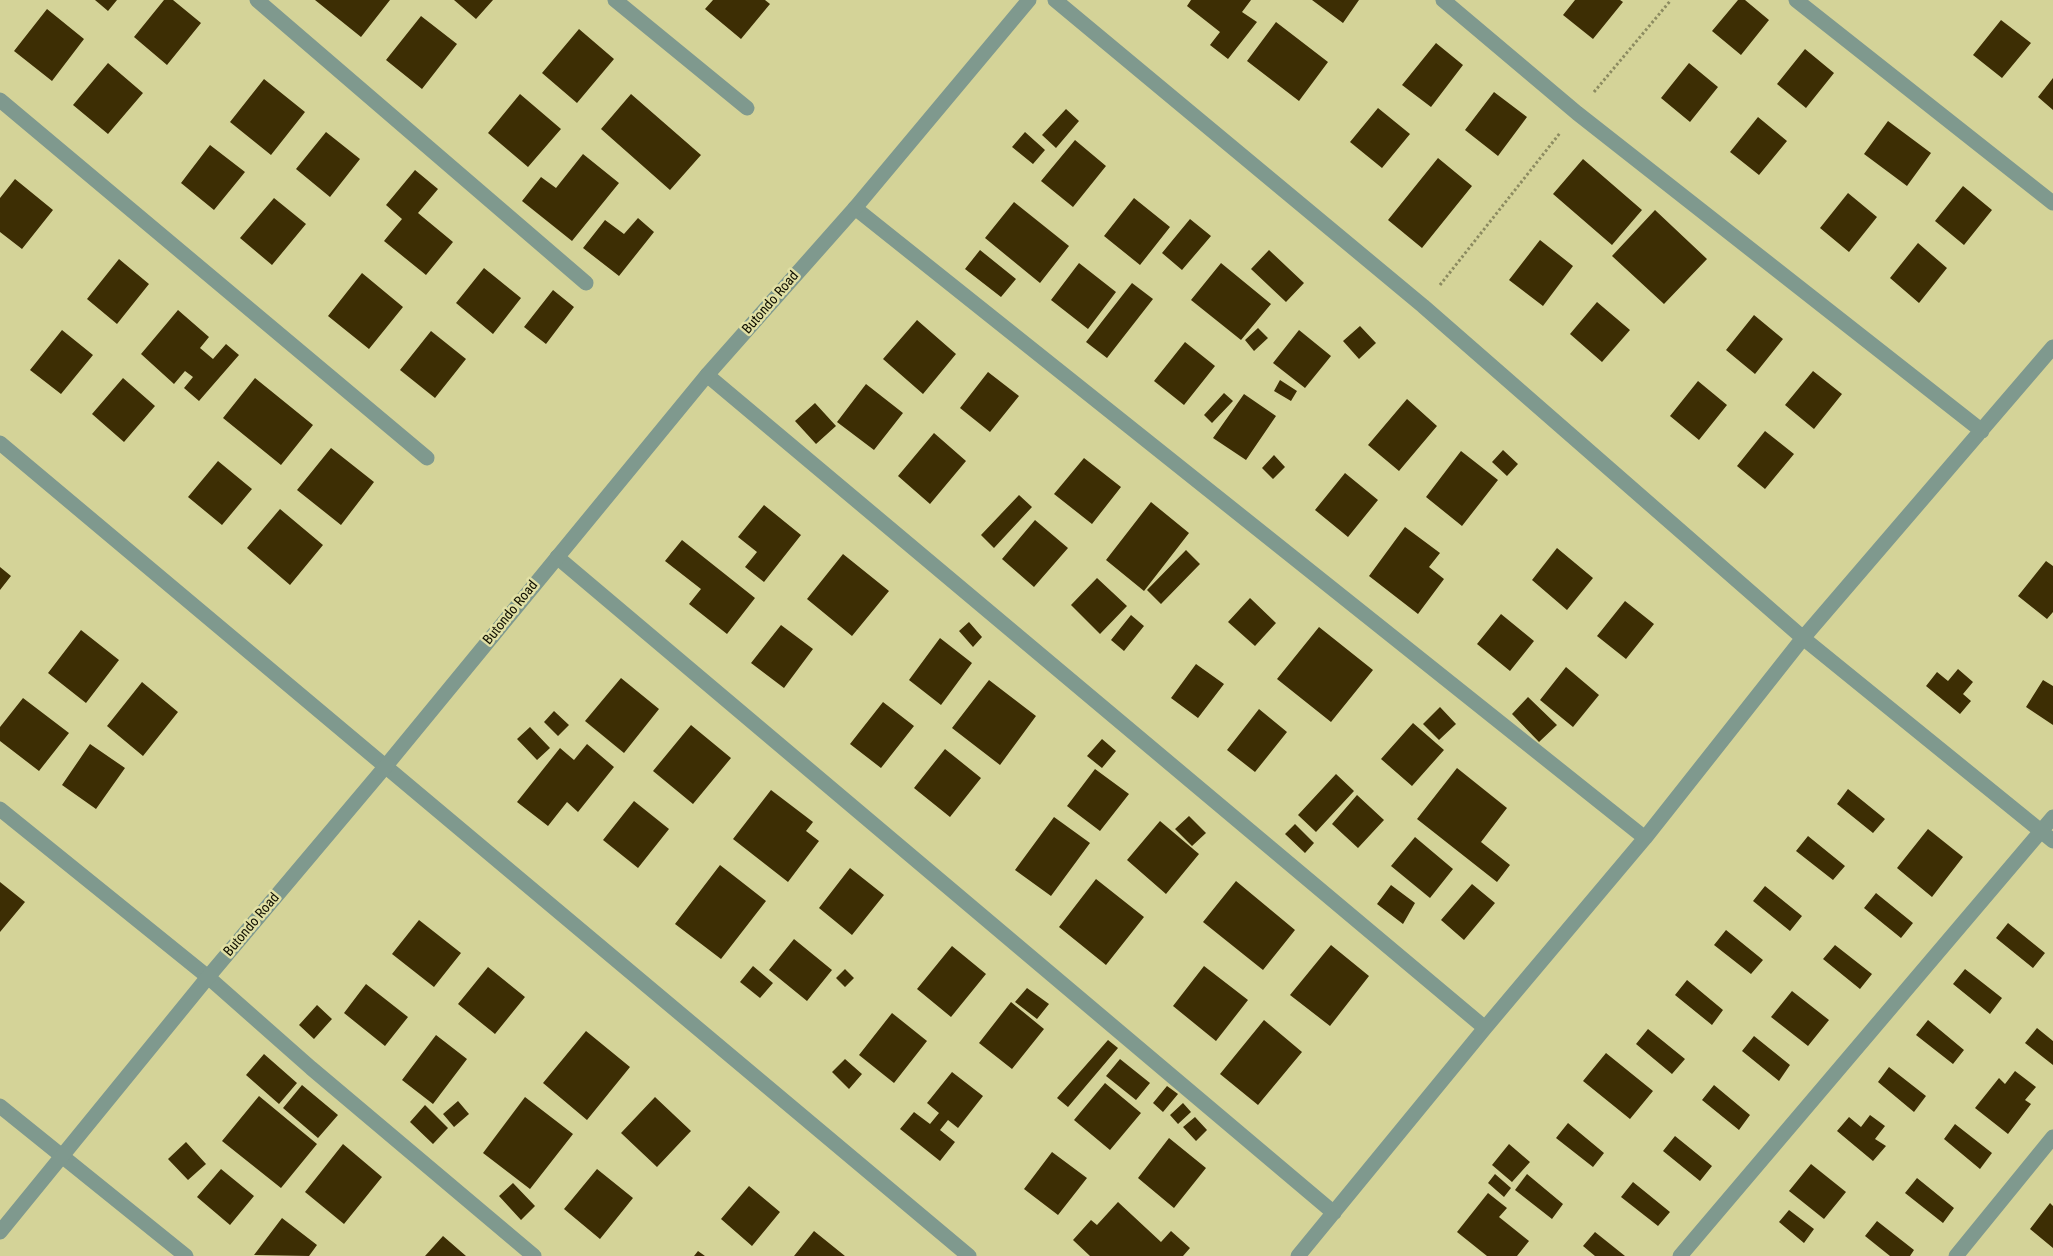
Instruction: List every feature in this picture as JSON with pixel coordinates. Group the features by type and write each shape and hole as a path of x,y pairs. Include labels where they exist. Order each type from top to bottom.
{"street":[{"path":"257,0 586,283"},
{"path":"615,0 747,108"},
{"name":"Butondo Road","path":"0,1232 208,977 385,767 707,375 855,208 1029,0"},
{"path":"1055,0 1423,306 1803,638 2047,837"},
{"path":"1443,0 1577,113 1982,431"},
{"path":"1796,0 2053,203"},
{"path":"0,100 427,458"},
{"path":"855,208 1645,838"},
{"path":"1298,1256 1485,1028 1645,838 1803,638 2053,347"},
{"path":"707,375 1485,1028"},
{"path":"0,443 968,1256"},
{"path":"557,557 1334,1213"},
{"path":"0,809 208,977 311,1068 534,1256"},
{"path":"1680,1256 2047,837 2053,817"},
{"path":"0,1106 186,1256"},
{"path":"1956,1256 2053,1137"}],"path":[{"path":"1423,306 1577,113 1671,0"}],"building":[{"path":"95,0 117,0 108,11"},
{"path":"164,0 173,0 201,23 167,65 134,37"},
{"path":"315,0 390,0 361,37"},
{"path":"454,0 493,0 476,19"},
{"path":"713,0 765,0 770,4 741,39 705,9"},
{"path":"1191,0 1251,0 1242,12 1257,22 1228,59 1210,45 1220,32 1187,6"},
{"path":"1312,0 1359,0 1343,23"},
{"path":"1575,0 1620,0 1623,2 1593,39 1563,15"},
{"path":"1738,0 1745,0 1769,20 1741,55 1712,31"},
{"path":"47,9 84,39 52,81 14,51"},
{"path":"421,16 457,44 422,89 386,60"},
{"path":"2001,20 2031,43 2002,78 1973,55"},
{"path":"1276,22 1328,62 1299,101 1247,61"},
{"path":"579,29 614,59 577,103 542,73"},
{"path":"1436,43 1463,65 1431,107 1402,85"},
{"path":"1805,49 1834,73 1806,108 1777,84"},
{"path":"108,63 143,93 108,134 73,105"},
{"path":"1689,63 1718,87 1690,122 1661,98"},
{"path":"2053,78 2053,110 2038,97"},
{"path":"264,79 305,112 271,155 230,122"},
{"path":"1494,92 1527,117 1498,156 1465,130"},
{"path":"520,94 561,129 528,167 488,133"},
{"path":"631,94 701,155 670,190 601,129"},
{"path":"1378,108 1410,134 1382,168 1350,142"},
{"path":"1066,109 1079,121 1056,148 1042,135"},
{"path":"1758,117 1787,141 1759,175 1730,152"},
{"path":"1888,121 1931,153 1907,186 1864,154"},
{"path":"326,132 360,159 330,197 296,169"},
{"path":"1025,132 1045,150 1033,164 1012,147"},
{"path":"1075,140 1106,166 1073,207 1041,181"},
{"path":"210,145 245,172 214,210 181,183"},
{"path":"583,154 619,183 572,241 522,201 541,177 556,188"},
{"path":"1438,158 1472,186 1422,248 1388,220"},
{"path":"1583,159 1642,210 1612,245 1553,194"},
{"path":"415,170 438,189 418,213 453,242 426,275 384,241 402,219 386,205"},
{"path":"15,179 53,210 22,249 0,232 0,198"},
{"path":"1963,186 1992,210 1964,245 1935,221"},
{"path":"1848,193 1877,217 1849,252 1820,228"},
{"path":"274,198 306,224 272,265 240,238"},
{"path":"1134,198 1170,227 1140,265 1104,236"},
{"path":"1014,202 1069,246 1040,283 985,238"},
{"path":"1655,210 1707,259 1664,304 1612,256"},
{"path":"638,218 654,232 619,276 583,248 605,220 624,234"},
{"path":"1190,219 1211,236 1182,270 1162,253"},
{"path":"1540,240 1573,266 1543,306 1509,280"},
{"path":"1918,243 1947,268 1919,303 1890,278"},
{"path":"980,250 1016,279 1001,297 965,269"},
{"path":"1269,250 1304,283 1286,302 1251,269"},
{"path":"119,259 149,284 117,324 87,299"},
{"path":"1079,263 1116,292 1088,329 1051,300"},
{"path":"1221,263 1271,304 1241,340 1191,300"},
{"path":"484,268 521,298 493,334 456,303"},
{"path":"362,273 403,307 369,349 328,316"},
{"path":"1132,283 1153,299 1107,358 1086,342"},
{"path":"553,290 574,307 546,344 524,327"},
{"path":"1597,302 1630,330 1602,362 1570,334"},
{"path":"178,310 209,337 200,348 213,359 226,344 239,355 199,401 184,388 193,377 185,371 174,384 141,354"},
{"path":"1754,315 1783,339 1755,374 1726,350"},
{"path":"917,320 956,354 923,394 883,359"},
{"path":"1360,326 1376,343 1359,359 1343,341"},
{"path":"1258,328 1268,338 1254,351 1245,340"},
{"path":"62,330 93,355 61,394 30,370"},
{"path":"1299,330 1331,356 1305,388 1273,363"},
{"path":"431,331 466,359 435,398 400,370"},
{"path":"1185,342 1215,366 1184,405 1154,381"},
{"path":"1813,371 1842,394 1814,429 1785,405"},
{"path":"988,372 1019,396 990,432 960,408"},
{"path":"123,378 155,406 124,442 92,414"},
{"path":"255,378 313,425 281,465 223,418"},
{"path":"1280,380 1297,391 1291,401 1274,391"},
{"path":"1698,381 1727,405 1699,440 1670,416"},
{"path":"866,384 903,413 874,450 837,422"},
{"path":"1224,393 1233,401 1212,423 1204,415"},
{"path":"1244,394 1276,416 1246,460 1213,438"},
{"path":"1407,399 1437,426 1399,471 1368,445"},
{"path":"815,403 836,426 816,444 795,421"},
{"path":"1765,431 1794,454 1765,489 1737,466"},
{"path":"934,433 966,461 930,504 898,476"},
{"path":"331,448 374,482 341,525 297,490"},
{"path":"1503,450 1518,464 1507,476 1492,462"},
{"path":"1461,451 1498,480 1462,526 1426,497"},
{"path":"1274,455 1285,467 1273,479 1262,468"},
{"path":"1084,458 1121,487 1092,524 1054,494"},
{"path":"218,461 252,489 222,525 188,497"},
{"path":"1345,473 1378,500 1348,537 1315,510"},
{"path":"1019,495 1032,507 994,548 981,535"},
{"path":"1151,502 1189,533 1144,591 1106,560"},
{"path":"764,505 801,535 764,582 745,567 757,552 738,537"},
{"path":"280,509 323,545 290,585 247,548"},
{"path":"1035,520 1068,548 1034,587 1002,559"},
{"path":"1405,527 1440,553 1429,567 1444,579 1418,614 1369,576"},
{"path":"682,540 755,598 727,634 689,604 701,589 665,561"},
{"path":"1557,548 1593,578 1567,610 1532,580"},
{"path":"1186,550 1200,564 1161,604 1147,590"},
{"path":"843,554 889,591 852,636 807,599"},
{"path":"2046,561 2053,566 2053,612 2047,619 2018,596"},
{"path":"0,567 11,576 0,590"},
{"path":"1097,578 1127,606 1100,634 1071,605"},
{"path":"1250,598 1276,623 1255,646 1228,622"},
{"path":"1625,601 1654,624 1626,659 1597,636"},
{"path":"1501,614 1534,641 1510,671 1477,644"},
{"path":"1131,615 1144,626 1124,651 1111,640"},
{"path":"969,622 982,637 973,647 959,631"},
{"path":"781,625 813,649 784,688 751,663"},
{"path":"1319,627 1373,670 1331,722 1277,679"},
{"path":"81,630 119,660 86,703 48,673"},
{"path":"940,638 972,663 941,705 909,680"},
{"path":"1196,664 1224,684 1198,718 1171,698"},
{"path":"1566,667 1599,695 1573,727 1540,700"},
{"path":"1958,669 1973,682 1963,694 1971,701 1960,714 1926,686 1937,672 1948,681"},
{"path":"621,678 659,709 624,753 585,721"},
{"path":"989,680 1036,716 1000,765 952,728"},
{"path":"2043,680 2053,686 2053,725 2026,707"},
{"path":"142,682 178,712 143,756 107,726"},
{"path":"1528,697 1557,725 1539,742 1512,714"},
{"path":"23,698 69,733 39,771 0,741 0,727"},
{"path":"883,702 914,726 881,768 850,744"},
{"path":"1440,707 1456,724 1439,740 1423,724"},
{"path":"1259,709 1287,732 1255,772 1227,750"},
{"path":"554,711 569,725 558,736 544,722"},
{"path":"1413,723 1444,750 1412,786 1381,759"},
{"path":"691,725 731,758 693,804 653,771"},
{"path":"530,727 550,748 537,760 517,739"},
{"path":"1102,739 1116,751 1102,768 1087,756"},
{"path":"90,744 125,768 96,809 62,785"},
{"path":"587,744 614,767 578,812 567,802 548,826 517,802 560,748 574,760"},
{"path":"945,749 981,778 950,817 914,788"},
{"path":"1457,768 1507,808 1481,842 1510,865 1497,882 1417,819"},
{"path":"1095,769 1129,794 1100,831 1067,806"},
{"path":"1336,774 1354,791 1316,832 1298,815"},
{"path":"1848,789 1885,819 1873,833 1837,804"},
{"path":"771,790 813,822 806,831 819,841 788,882 733,839"},
{"path":"1357,795 1384,820 1358,848 1332,824"},
{"path":"634,801 669,829 638,868 603,840"},
{"path":"1189,816 1206,833 1192,846 1175,829"},
{"path":"1054,817 1090,843 1051,896 1015,870"},
{"path":"1160,821 1199,854 1166,894 1127,860"},
{"path":"1295,824 1314,843 1305,853 1285,834"},
{"path":"1928,829 1963,857 1932,897 1897,868"},
{"path":"1808,836 1845,866 1833,880 1796,851"},
{"path":"1415,837 1453,869 1430,898 1391,866"},
{"path":"720,865 766,901 721,959 675,924"},
{"path":"850,868 884,895 852,935 819,908"},
{"path":"1096,879 1144,917 1106,965 1059,927"},
{"path":"1236,881 1295,930 1263,970 1203,922"},
{"path":"0,882 25,902 0,932"},
{"path":"1472,884 1495,903 1464,940 1441,920"},
{"path":"1391,885 1415,903 1403,924 1377,904"},
{"path":"1765,886 1802,916 1790,931 1753,901"},
{"path":"1876,893 1913,923 1901,938 1864,908"},
{"path":"419,920 461,953 434,987 392,954"},
{"path":"2008,923 2045,953 2033,968 1996,938"},
{"path":"1726,930 1763,960 1751,974 1714,945"},
{"path":"794,939 832,970 807,1001 769,970"},
{"path":"1331,945 1369,976 1330,1026 1290,995"},
{"path":"1835,945 1872,974 1860,989 1823,959"},
{"path":"952,946 986,974 951,1017 917,989"},
{"path":"753,966 773,983 760,998 740,982"},
{"path":"1204,966 1248,1000 1216,1041 1173,1006"},
{"path":"488,967 525,997 495,1034 458,1004"},
{"path":"845,969 854,978 845,987 836,978"},
{"path":"1965,969 2002,998 1990,1014 1953,984"},
{"path":"1687,980 1723,1010 1712,1025 1675,995"},
{"path":"366,984 408,1017 385,1046 344,1013"},
{"path":"1027,988 1049,1004 1037,1019 1015,1002"},
{"path":"1792,991 1829,1020 1808,1046 1771,1017"},
{"path":"1011,1002 1044,1029 1012,1069 979,1043"},
{"path":"317,1005 332,1019 314,1039 299,1025"},
{"path":"892,1013 927,1041 894,1083 859,1055"},
{"path":"1264,1020 1302,1052 1258,1105 1220,1074"},
{"path":"1928,1020 1964,1050 1953,1064 1916,1035"},
{"path":"2037,1028 2053,1041 2053,1065 2025,1043"},
{"path":"1648,1029 1685,1059 1672,1074 1636,1044"},
{"path":"586,1031 630,1067 587,1120 543,1083"},
{"path":"436,1035 467,1059 433,1104 402,1080"},
{"path":"1754,1036 1790,1065 1779,1081 1742,1051"},
{"path":"1108,1040 1118,1048 1068,1107 1057,1098"},
{"path":"1606,1053 1653,1091 1630,1119 1583,1081"},
{"path":"264,1054 297,1083 279,1104 246,1075"},
{"path":"845,1059 862,1074 849,1089 832,1072"},
{"path":"1120,1059 1150,1083 1136,1100 1106,1076"},
{"path":"1889,1067 1926,1096 1914,1112 1878,1082"},
{"path":"2015,1071 2036,1087 2025,1100 2031,1104 2008,1134 1975,1108 1999,1078 2005,1084"},
{"path":"952,1072 983,1096 958,1128 948,1120 940,1130 955,1142 940,1161 900,1129 914,1112 930,1124 939,1113 927,1103"},
{"path":"1105,1083 1141,1113 1110,1150 1074,1120"},
{"path":"302,1085 338,1115 318,1138 283,1108"},
{"path":"1714,1085 1750,1115 1739,1130 1702,1100"},
{"path":"1167,1086 1178,1094 1163,1112 1153,1103"},
{"path":"259,1096 317,1144 281,1188 222,1141"},
{"path":"525,1097 573,1134 530,1189 483,1153"},
{"path":"655,1097 691,1131 657,1167 621,1133"},
{"path":"458,1101 469,1114 454,1127 443,1114"},
{"path":"1183,1103 1191,1112 1178,1124 1170,1115"},
{"path":"425,1105 448,1128 433,1144 410,1122"},
{"path":"1870,1115 1885,1126 1875,1139 1886,1146 1873,1161 1837,1131 1849,1117 1861,1127"},
{"path":"1195,1117 1207,1130 1196,1141 1183,1127"},
{"path":"1568,1123 1604,1153 1593,1167 1556,1138"},
{"path":"1955,1124 1992,1153 1980,1169 1944,1139"},
{"path":"1675,1136 1712,1166 1700,1181 1663,1151"},
{"path":"1169,1138 1206,1168 1174,1208 1138,1178"},
{"path":"186,1142 206,1164 188,1180 168,1159"},
{"path":"343,1144 382,1177 344,1224 305,1192"},
{"path":"1509,1144 1530,1162 1512,1182 1492,1165"},
{"path":"1052,1152 1087,1178 1058,1215 1024,1189"},
{"path":"1811,1164 1846,1192 1824,1219 1789,1191"},
{"path":"221,1169 254,1196 230,1225 197,1197"},
{"path":"597,1169 633,1198 600,1239 564,1209"},
{"path":"1495,1174 1511,1188 1504,1197 1488,1183"},
{"path":"1527,1174 1563,1204 1552,1219 1515,1190"},
{"path":"1917,1178 1954,1208 1943,1223 1905,1193"},
{"path":"1633,1182 1670,1212 1658,1226 1621,1197"},
{"path":"513,1183 535,1206 521,1220 499,1196"},
{"path":"749,1186 780,1212 752,1246 721,1219"},
{"path":"1488,1193 1507,1208 1499,1217 1529,1241 1517,1256 1487,1256 1457,1232"},
{"path":"1118,1202 1161,1242 1171,1231 1190,1248 1183,1256 1090,1256 1073,1240 1091,1220 1097,1225"},
{"path":"2050,1203 2053,1206 2053,1248 2030,1229"},
{"path":"1789,1210 1814,1229 1804,1243 1779,1222"},
{"path":"282,1218 317,1245 309,1256 254,1255"},
{"path":"1877,1221 1914,1250 1910,1256 1890,1256 1865,1236"},
{"path":"814,1231 845,1256 794,1256"},
{"path":"1595,1232 1625,1256 1595,1256 1583,1246"},
{"path":"443,1236 466,1256 425,1256"},
{"path":"698,1251 705,1256 694,1256"}]}
